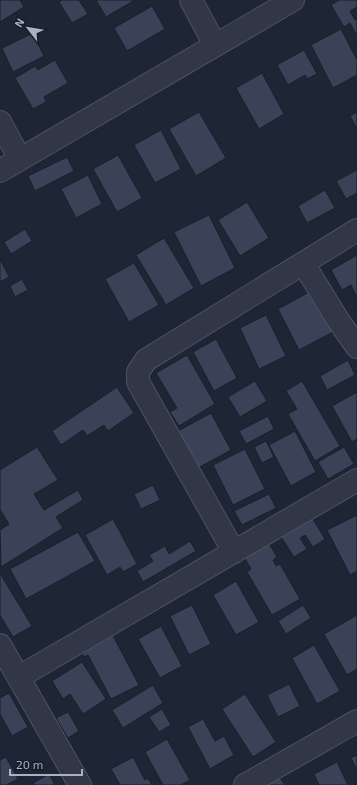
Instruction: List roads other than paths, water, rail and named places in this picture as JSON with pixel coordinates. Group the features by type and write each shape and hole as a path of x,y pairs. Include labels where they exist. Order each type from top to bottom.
{"street":[{"path":"191,0 215,45"},
{"path":"0,171 293,0"},
{"path":"0,122 20,159"},
{"path":"234,552 138,382 138,372 146,360 357,230"},
{"path":"303,263 357,348"},
{"path":"19,678 357,480"},
{"path":"0,645 80,785"},
{"path":"245,785 357,721"}]}
